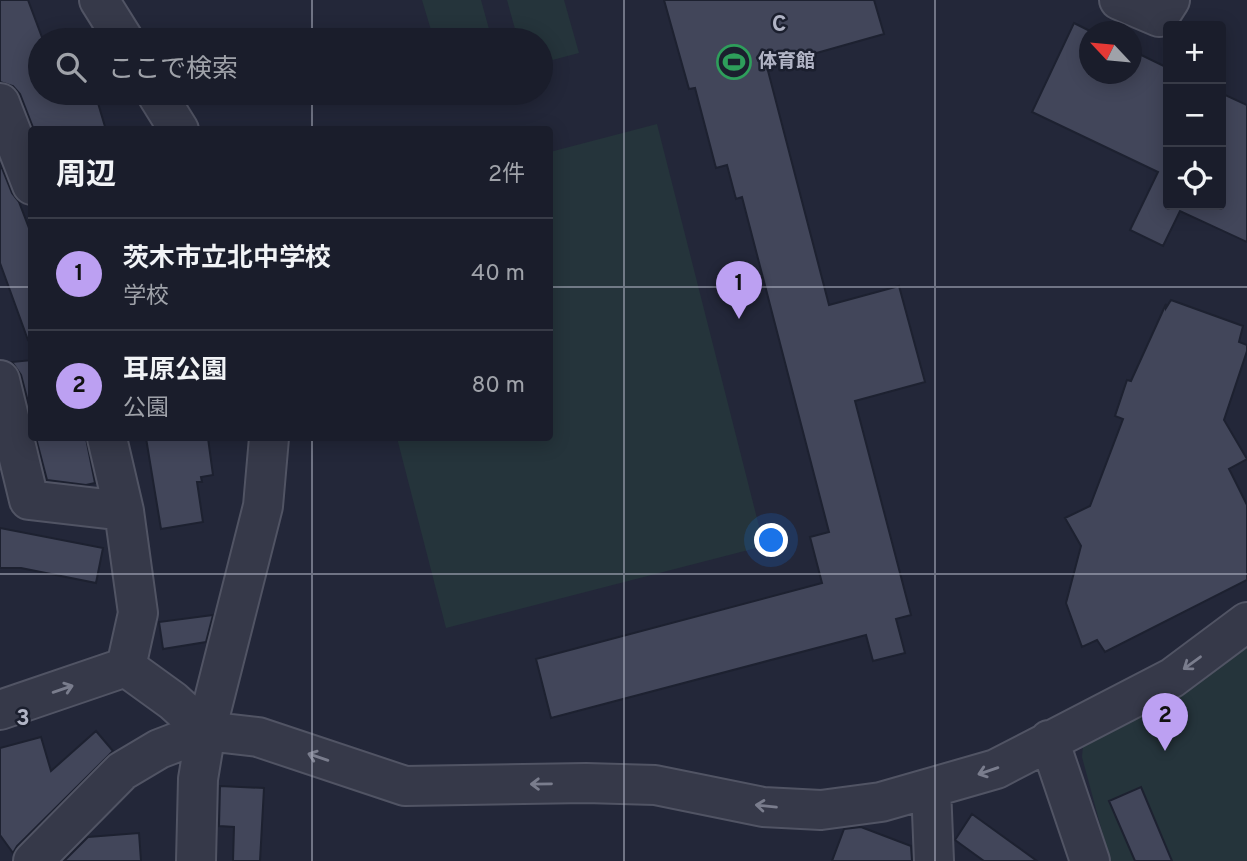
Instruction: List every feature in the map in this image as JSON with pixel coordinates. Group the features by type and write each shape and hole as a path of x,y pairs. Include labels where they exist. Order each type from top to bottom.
{"street":[{"path":"99,0 116,28"},
{"path":"1119,0 1159,17 1170,0"},
{"path":"0,103 28,175"},
{"path":"163,105 176,126"},
{"path":"0,380 29,500 124,511"},
{"path":"108,441 124,511 138,613 126,667"},
{"path":"196,861 198,779 206,731 263,506 269,441"},
{"path":"33,861 122,771 159,749 206,731 258,737 405,786 586,783 655,785 763,807 821,810 881,802 996,769 1172,678 1247,622"},
{"path":"126,667 173,701 206,731"},
{"path":"0,710 126,667"},
{"path":"1049,740 1090,861"},
{"path":"931,788 933,861"}],"shaded area":[{"path":"422,0 481,0 489,28 430,28"},
{"path":"507,0 564,0 579,53 553,60 553,28 515,28"},
{"path":"657,124 764,546 446,628 398,441 553,441 553,151"},
{"path":"1247,638 1247,861 1110,861 1082,757 1083,745 1156,708"}],"building":[{"path":"0,0 28,0 38,28 28,28 28,105 99,105 105,126 32,126 20,94 13,86 0,82"},
{"path":"664,0 874,0 884,34 767,67 829,305 899,286 925,382 855,401 911,615 896,619 905,653 873,661 866,635 551,718 536,659 822,583 810,537 829,532 742,197 736,199 727,165 716,168 695,88 689,89"},
{"path":"1074,23 1079,26 1079,84 1142,84 1142,55 1163,66 1163,210 1226,210 1226,95 1247,105 1247,242 1180,211 1163,246 1130,230 1158,172 1032,112"},
{"path":"0,163 28,226 28,340 0,263"},
{"path":"1171,300 1243,326 1239,342 1247,345 1247,351 1224,420 1247,459 1229,469 1247,505 1247,580 1105,652 1097,640 1082,647 1066,603 1081,546 1065,518 1090,506 1123,419 1115,416 1127,380 1131,381 1166,304 1166,308"},
{"path":"28,360 28,402 21,375 12,362"},
{"path":"37,441 87,441 95,483 86,485 47,480"},
{"path":"146,441 208,441 213,475 201,477 202,482 197,482 203,522 161,529"},
{"path":"0,528 103,548 96,583 21,568 0,568"},
{"path":"213,615 206,642 163,649 159,622"},
{"path":"96,731 113,751 13,853 0,835 0,748 41,737 51,771"},
{"path":"220,786 264,788 260,861 233,861 234,827 219,826"},
{"path":"1141,787 1172,861 1135,861 1109,801"},
{"path":"972,814 1037,861 984,861 955,840"},
{"path":"861,827 911,846 912,861 832,861 844,829"},
{"path":"139,833 141,861 64,861 88,837"}],"place":[{"name":"体育館","path":"734,62"},
{"name":"茨木市立北中学校","path":"739,319"},
{"name":"耳原公園","path":"1165,751"}]}
